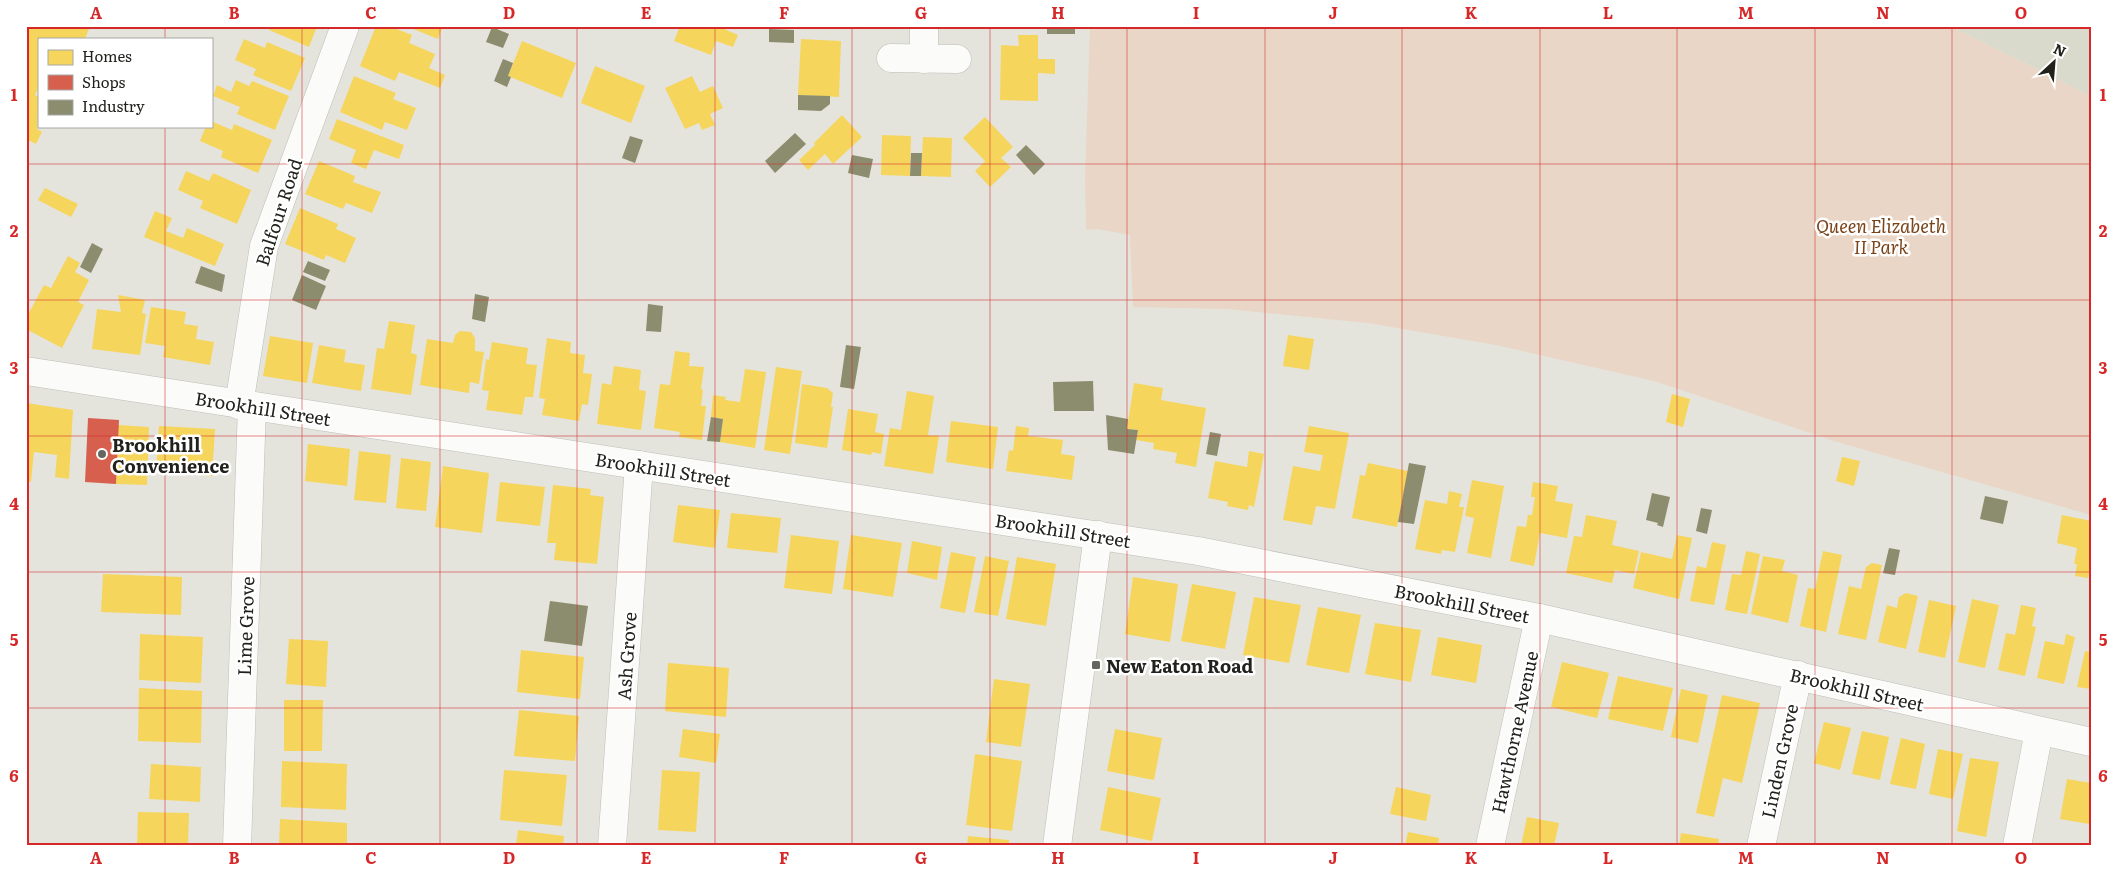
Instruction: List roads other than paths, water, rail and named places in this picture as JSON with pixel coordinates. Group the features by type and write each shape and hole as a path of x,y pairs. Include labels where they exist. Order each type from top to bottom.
{"street":[{"name":"Balfour Road","path":"245,406 264,246 345,26"},
{"path":"924,26 924,59"},
{"path":"890,58 957,59"},
{"name":"Brookhill Street","path":"26,371 1198,551 1539,618 2091,742"},
{"name":"Lime Grove","path":"237,846 245,406"},
{"name":"Ash Grove","path":"612,846 639,465"},
{"path":"1057,846 1098,535"},
{"name":"Hawthorne Avenue","path":"1490,846 1539,618"},
{"name":"Linden Grove","path":"1761,846 1798,675"},
{"path":"2017,846 2039,731"}],"place":[{"name":"Brookhill Convenience","path":"102,454"},
{"name":"New Eaton Road","path":"1096,665"}],"park label":[{"name":"Queen Elizabeth II Park","path":"1881,235"}]}
